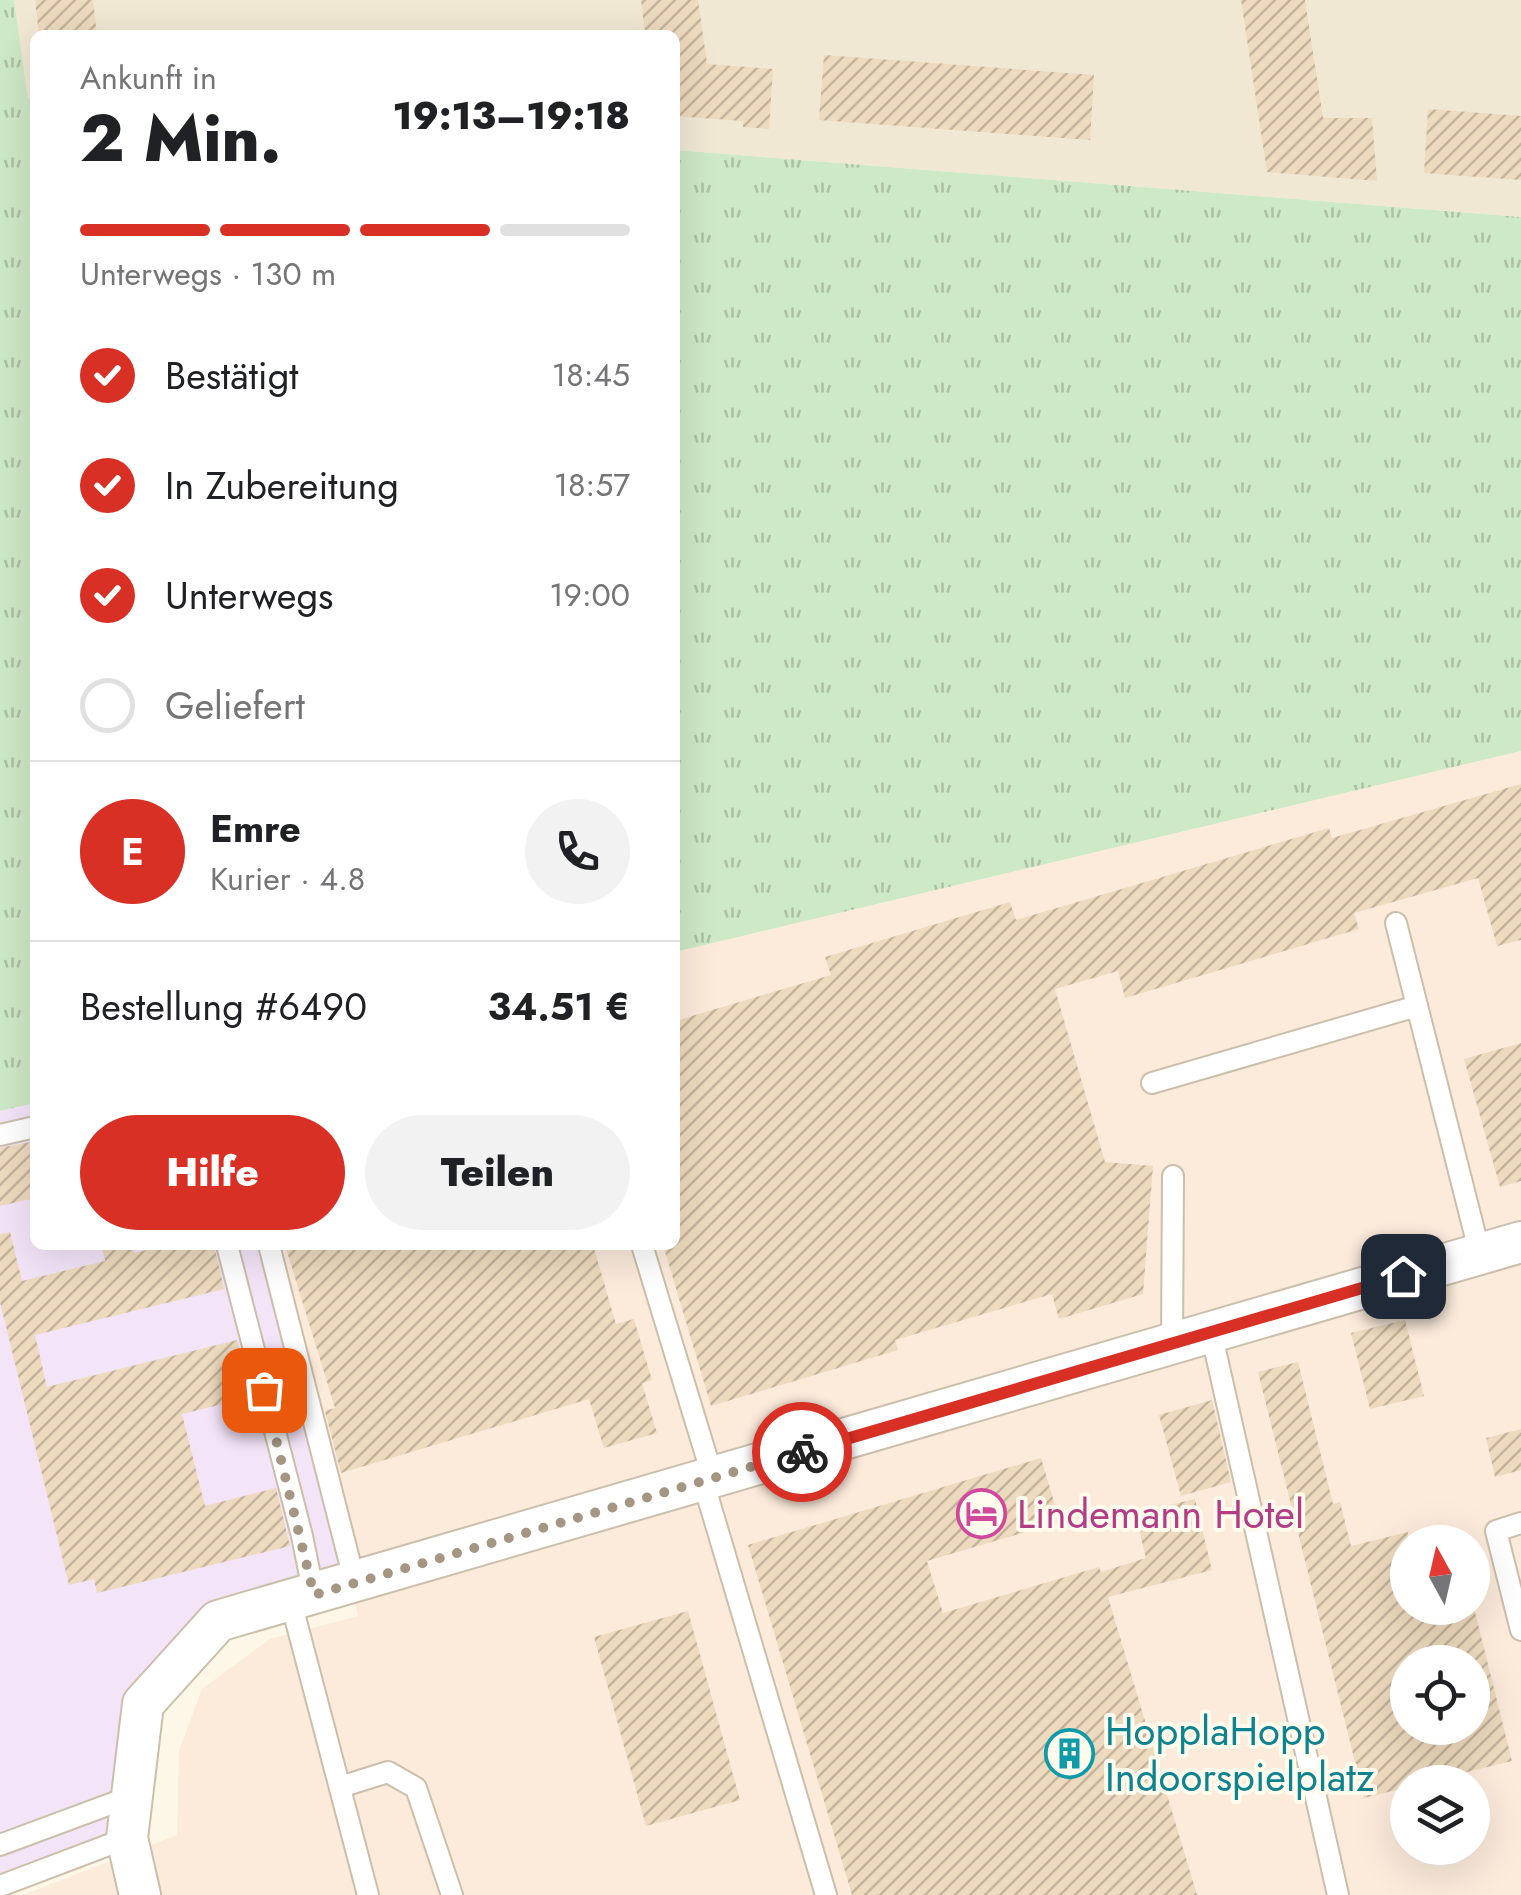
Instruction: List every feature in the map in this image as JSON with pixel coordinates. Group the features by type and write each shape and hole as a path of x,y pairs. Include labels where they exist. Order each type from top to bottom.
{"street":[{"path":"140,1895 127,1838 143,1704 218,1622 1521,1242"}],"lane":[{"path":"1396,923 1480,1254"},
{"path":"1152,1083 1417,1006"},
{"path":"0,1135 30,1128"},
{"path":"1172,1344 1173,1176"},
{"path":"228,1250 302,1536 302,1598 340,1787 368,1895"},
{"path":"270,1250 354,1583"},
{"path":"643,1250 826,1895"},
{"path":"1211,1332 1338,1895"},
{"path":"1521,1523 1496,1531 1521,1630"},
{"path":"340,1787 388,1772 416,1788 452,1895"},
{"path":"0,1845 132,1796"},
{"path":"0,1886 127,1838"}],"shaded area":[{"path":"14,0 1521,0 1521,217 680,150 680,30 30,30 28,98"},
{"path":"1521,751 1521,1895 23,1895 177,1835 179,1751 202,1689 270,1639 358,1616 275,1250 680,1250 680,951"},
{"path":"30,1104 30,1250 275,1250 348,1566 211,1601 126,1694 122,1835 0,1880 0,1111"}],"green space":[{"path":"0,0 14,0 30,98 30,1104 0,1111"},
{"path":"680,150 1521,217 1521,751 680,951"}],"building":[{"path":"35,0 93,0 96,30 38,30"},
{"path":"641,0 698,0 707,64 773,69 769,129 743,127 743,121 680,116 680,30 644,30"},
{"path":"1241,0 1305,0 1323,118 1372,118 1377,181 1267,172"},
{"path":"824,55 1094,75 1090,140 819,120"},
{"path":"1428,109 1521,116 1521,180 1424,173"},
{"path":"1521,784 1521,940 1497,946 1478,878 1354,913 1359,929 1125,998 1118,971 1055,989 1105,1162 1153,1166 1143,1294 1059,1319 1052,1294 895,1340 898,1350 711,1406 664,1250 680,1250 680,1020 831,975 825,957 1010,902 1016,920 1329,828 1332,838"},
{"path":"1521,1043 1521,1181 1500,1187 1464,1059"},
{"path":"30,1142 30,1199 0,1206 0,1148"},
{"path":"10,1232 22,1281 105,1261 102,1250 215,1250 224,1289 35,1335 47,1387 237,1340 252,1397 182,1414 205,1506 276,1488 290,1546 97,1593 94,1579 69,1585 0,1302 0,1234"},
{"path":"287,1250 594,1250 616,1324 634,1319 652,1380 642,1383 657,1433 604,1448 589,1399 341,1473 325,1411 335,1408"},
{"path":"1405,1320 1424,1396 1370,1409 1351,1333"},
{"path":"1298,1362 1333,1504 1340,1502 1351,1546 1390,1536 1390,1625 1478,1625 1483,1645 1390,1645 1390,1745 1490,1745 1490,1672 1512,1761 1490,1766 1390,1765 1390,1792 1364,1798 1258,1372"},
{"path":"1212,1400 1231,1482 1181,1496 1159,1415"},
{"path":"1521,1429 1521,1470 1495,1477 1486,1438"},
{"path":"1041,1458 1060,1522 927,1561 943,1613 1099,1567 1101,1572 1146,1558 1135,1513 1195,1499 1212,1570 1108,1597 1197,1895 852,1895 748,1545"},
{"path":"688,1611 740,1800 646,1826 594,1637"}],"way so far":[{"path":"264,1390 314,1595 802,1452"}],"place":[{"name":"Lindemann Hotel","path":"982,1514"},
{"name":"HopplaHopp Indoorspielplatz","path":"1070,1754"}],"route":[{"path":"802,1452 1403,1276"}]}
